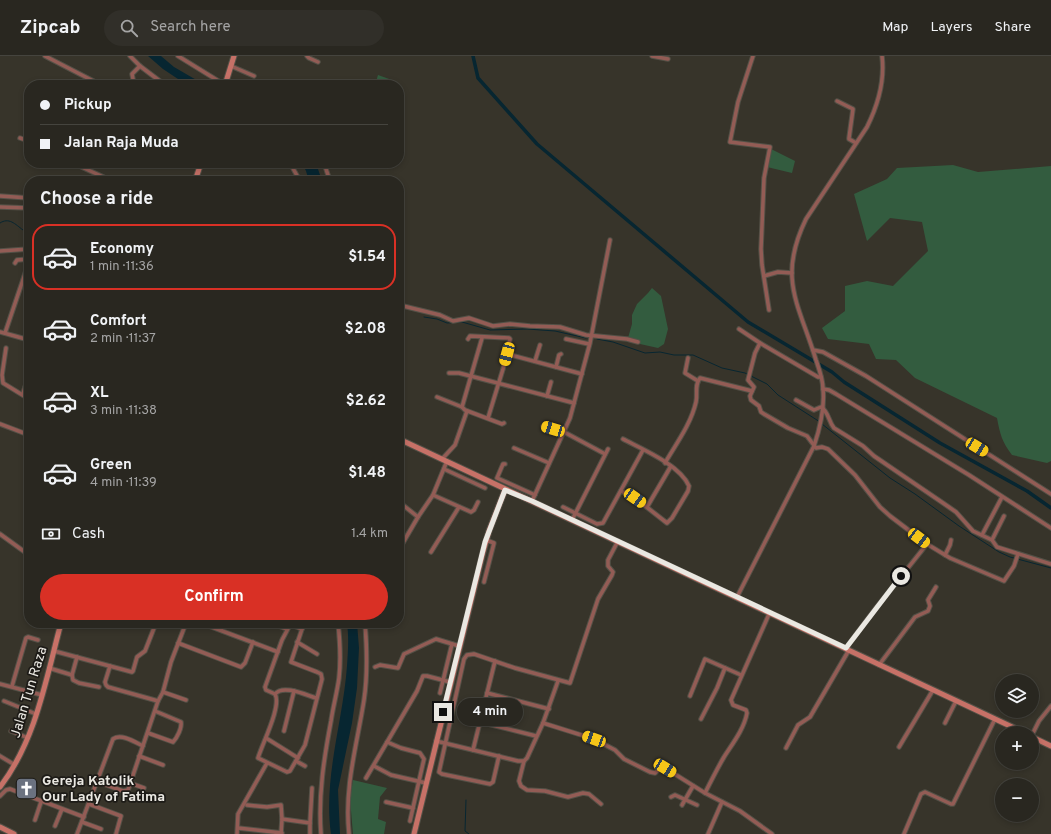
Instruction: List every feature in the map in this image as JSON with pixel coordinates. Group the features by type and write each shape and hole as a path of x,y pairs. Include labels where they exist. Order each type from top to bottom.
{"street":[{"path":"45,56 91,80"},
{"path":"130,56 158,80"},
{"path":"178,56 217,80"},
{"path":"227,80 234,56"},
{"path":"307,56 308,58 318,62"},
{"path":"652,56 668,59"},
{"path":"753,56 738,102 730,142 770,147 764,178 762,250 769,310"},
{"path":"737,597 814,446 822,420 824,409 824,389 813,350 796,303 792,273 795,250 803,226 867,127 877,104 882,78 882,56"},
{"path":"133,80 132,74 140,66"},
{"path":"232,66 254,76"},
{"path":"837,101 853,109 849,139 856,143"},
{"path":"20,138 24,139"},
{"path":"84,168 101,176"},
{"path":"0,196 24,198"},
{"path":"0,206 24,208"},
{"path":"532,501 564,432 574,403 591,335 610,240"},
{"path":"0,251 24,249"},
{"path":"15,263 19,259 24,260"},
{"path":"764,276 778,272 792,273"},
{"path":"5,333 24,275"},
{"path":"404,307 440,315 453,321 469,318 493,326 510,324 560,327 578,333 627,339 638,342"},
{"path":"739,329 818,377 820,376"},
{"path":"0,332 24,339"},
{"path":"468,339 470,336 482,338 509,338 510,342 507,354 488,418"},
{"path":"462,407 482,338"},
{"path":"566,339 589,344"},
{"path":"760,343 754,357 749,381 754,387 751,400 759,406 762,412 780,424 809,438 816,448 828,448 855,475 884,511 927,544 960,564 1004,581 1014,566 1018,555"},
{"path":"535,361 540,344"},
{"path":"6,348 2,380 5,384 23,394 24,390"},
{"path":"813,350 823,352 861,373 1051,494"},
{"path":"507,354 582,374"},
{"path":"556,367 560,354"},
{"path":"688,358 685,373 698,381"},
{"path":"449,373 459,373 574,403"},
{"path":"698,381 700,378 752,392"},
{"path":"665,463 686,428 693,411 698,381"},
{"path":"548,396 552,382"},
{"path":"824,389 832,392 1051,528"},
{"path":"437,397 462,407 467,411 502,424 504,423"},
{"path":"796,400 814,410 821,408 824,409"},
{"path":"824,409 832,426 836,430 863,446 878,459 943,502 956,512 973,531 992,540 997,547 1018,555 1051,564"},
{"path":"404,541 433,495 444,469 445,460 455,445 467,411"},
{"path":"0,424 24,433"},
{"path":"543,426 564,432 605,454"},
{"path":"621,491 635,498 666,523 672,518 688,491 689,486 683,476 671,466 623,439"},
{"path":"404,441 505,490 532,501 770,612 1010,726"},
{"path":"514,448 549,463"},
{"path":"572,520 608,449"},
{"path":"563,507 601,524 605,521 643,450"},
{"path":"505,464 503,464 497,478 534,495"},
{"path":"647,507 671,466"},
{"path":"444,469 485,488"},
{"path":"414,834 486,540 505,490"},
{"path":"433,495 471,512 474,510 478,502"},
{"path":"982,536 1002,497"},
{"path":"404,506 418,517"},
{"path":"431,552 459,507"},
{"path":"992,540 1004,516"},
{"path":"0,534 24,552"},
{"path":"484,582 494,543 486,540"},
{"path":"945,555 950,546 951,540"},
{"path":"499,756 493,782 490,784 442,774 439,771 466,657 470,654 474,654 568,684 571,682 598,599 613,572 608,566 608,560 618,541"},
{"path":"786,748 798,725 810,716 848,649 876,608 927,544"},
{"path":"879,665 915,617 928,611 930,606 928,600 936,587"},
{"path":"705,793 723,758 740,732 747,716 746,710 733,705 731,700 770,612"},
{"name":"Jalan Tun Raza","path":"1,786 15,765 28,738 42,695 59,628"},
{"path":"54,651 130,672 133,671 137,657 145,651 154,628"},
{"path":"98,782 125,791 128,790 184,628"},
{"path":"215,628 278,652"},
{"path":"284,628 287,629 265,688 266,690 274,693 277,699 272,722 258,758 267,764 287,772 290,771 305,744 322,677 317,672 291,662 302,629"},
{"path":"321,834 320,802 322,779 330,723 340,674 338,628"},
{"path":"349,834 348,794 366,681 367,662 365,628"},
{"path":"12,686 26,638 28,637 38,640"},
{"path":"375,667 380,665 398,668 404,654 436,639 459,646"},
{"path":"178,643 241,667 245,663 253,642"},
{"path":"297,642 317,654"},
{"path":"440,693 452,644"},
{"path":"77,657 72,675 74,682 99,687"},
{"path":"690,696 705,659 741,676"},
{"path":"473,750 495,661"},
{"path":"110,666 105,682 108,688 158,702"},
{"path":"49,668 72,675"},
{"path":"701,719 717,688 725,668"},
{"path":"366,778 417,691 423,676 450,682"},
{"path":"558,681 549,709 524,761 519,781 521,786 527,790 544,791 568,797 583,792 589,794 601,804"},
{"path":"0,684 42,695"},
{"path":"274,693 285,690 294,691 316,698"},
{"path":"898,747 932,690"},
{"path":"284,731 294,691"},
{"path":"163,692 186,700"},
{"path":"487,693 549,709"},
{"path":"4,701 36,714"},
{"path":"945,723 956,701"},
{"path":"1037,726 1051,706"},
{"path":"148,733 173,742 176,739 181,725 181,722 155,711"},
{"path":"904,834 923,792 953,804 995,719"},
{"path":"480,722 536,736"},
{"path":"543,723 594,739 615,750 624,759 650,772 655,773 661,767 665,768 705,793 740,811 772,834"},
{"path":"11,731 28,738"},
{"path":"77,834 115,737 121,737 143,746"},
{"path":"266,738 305,766"},
{"path":"1039,740 1051,746"},
{"path":"436,741 518,761 524,761"},
{"path":"388,742 423,755 424,761 410,821"},
{"path":"0,756 15,765"},
{"path":"139,756 163,765"},
{"path":"237,834 237,819 240,809 267,764"},
{"path":"374,766 387,774 426,784"},
{"path":"130,783 144,788"},
{"path":"682,805 693,786"},
{"path":"310,834 312,788"},
{"path":"0,796 8,789 84,817"},
{"path":"671,797 675,795 697,805"},
{"path":"35,820 41,802"},
{"path":"386,802 413,808"},
{"path":"708,834 722,802"},
{"path":"89,804 121,816 116,834"},
{"path":"238,828 282,833 282,806 267,807 247,805"},
{"path":"55,826 62,809"},
{"path":"282,819 310,823"},
{"path":"82,822 102,830"},
{"path":"0,827 14,834"}],"green space":[{"path":"378,75 392,80 376,80"},
{"path":"771,149 795,161 792,173 767,167"},
{"path":"953,165 978,172 1051,166 1051,461 1047,463 1012,455 1002,438 997,418 915,378 896,360 876,359 869,344 828,339 822,328 845,311 845,286 867,281 893,286 928,251 922,222 890,218 867,241 854,194 887,179 897,168"},
{"path":"652,288 661,296 668,329 664,344 658,348 640,344 636,340 628,338 632,324 632,315 637,304"},
{"path":"353,780 387,788 380,797 378,819 386,822 384,834 353,834 350,799"}],"water":[{"path":"148,56 161,56 174,67 196,80 180,80 163,69"},
{"path":"304,168 318,168 320,176 308,176"},
{"path":"347,628 357,628 359,648 357,688 352,723 338,790 340,834 331,834 329,813 331,771 345,687"}],"waterway":[{"path":"473,56 478,78 537,144 748,322 832,372 844,382 940,443 1027,491 1051,508"},
{"path":"0,223 3,221 9,221 23,230 24,229"},
{"path":"424,317 437,319 447,323 462,322 490,330 527,329 555,331 586,338"},
{"path":"597,339 613,342 645,353 660,352 674,355 693,355 722,368 745,373 767,384 778,395 820,422"},
{"path":"822,424 890,478 999,552 1010,557 1051,568"},
{"path":"466,800 465,831 469,834"}],"place":[{"name":"Gereja Katolik Our Lady of Fatima","path":"27,788"}],"route":[{"path":"443,712 485,542 505,490 532,501 640,553 846,648 901,576"}]}
